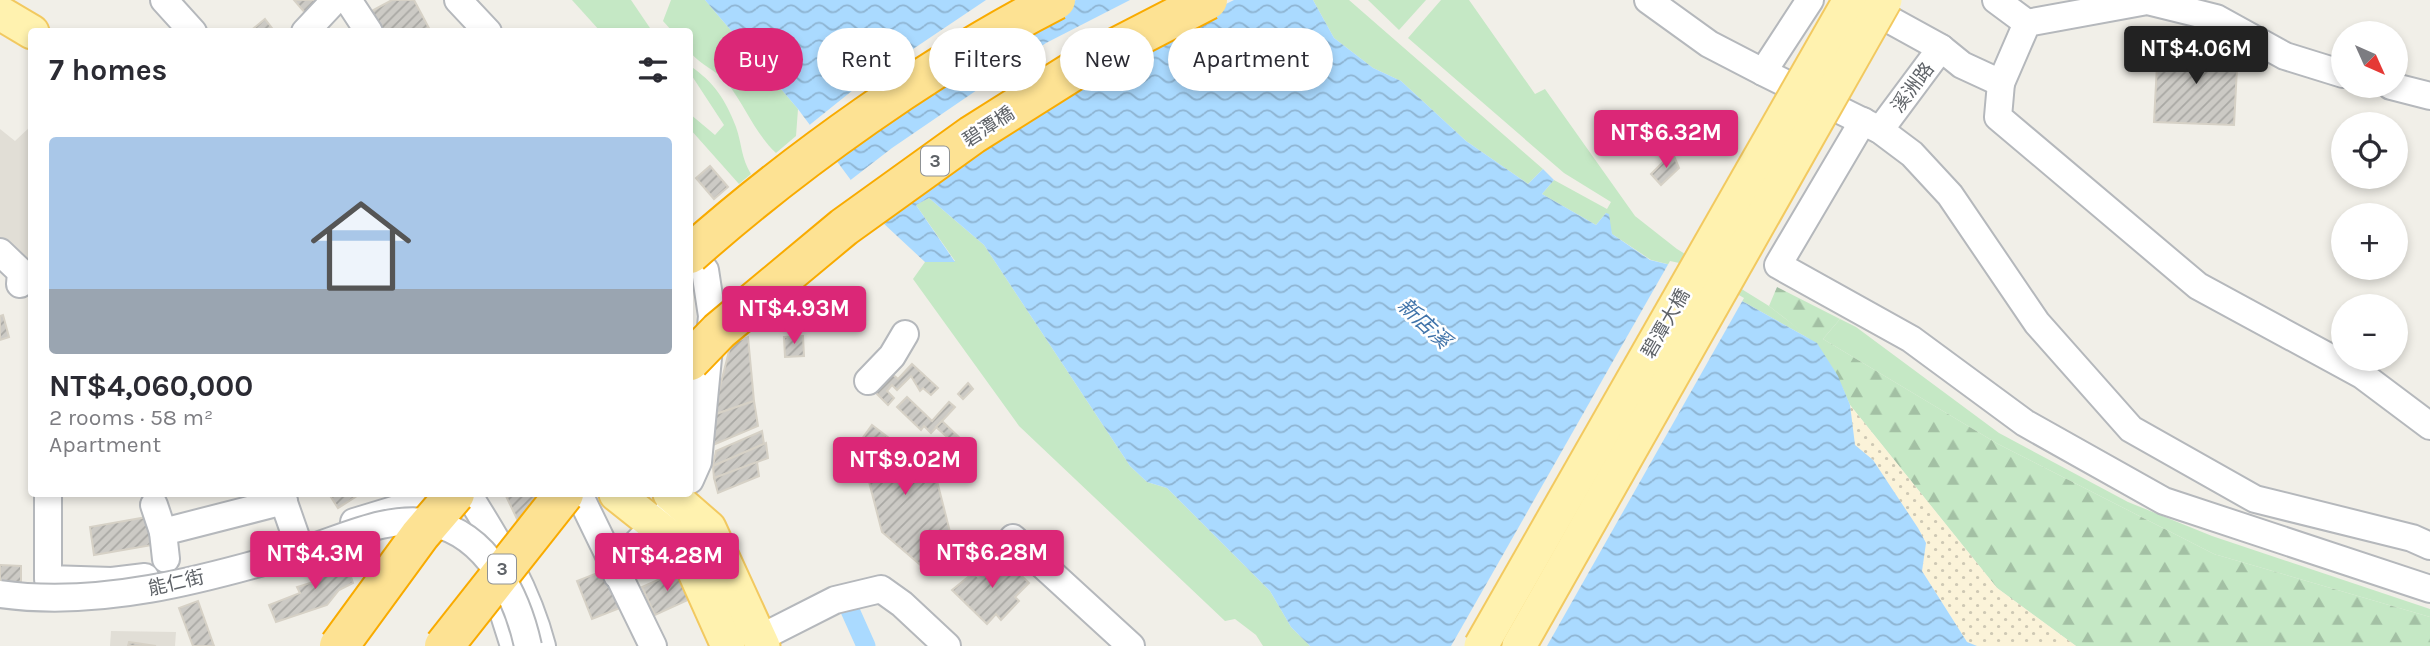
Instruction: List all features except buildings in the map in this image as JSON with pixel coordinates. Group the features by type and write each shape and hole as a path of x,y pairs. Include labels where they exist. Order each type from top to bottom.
{"highway":[{"path":"693,250 813,155 921,80 1056,0"},
{"name":"碧潭橋","path":"693,358 719,331 844,226 972,135 1088,62 1208,0"},
{"path":"339,646 420,536 441,497"},
{"name":"3","path":"444,646 562,497"}],"main road":[{"name":"碧潭大橋","path":"1481,646 1851,0"},
{"name":"碧潭大橋","path":"1519,646 1885,0"},
{"path":"0,13 28,30"},
{"path":"0,31 28,48"},
{"path":"620,497 684,548 728,646"},
{"path":"685,497 709,528 761,642"}],"street":[{"path":"164,0 190,28"},
{"path":"309,28 335,0"},
{"path":"348,0 366,28"},
{"path":"458,0 484,28"},
{"path":"1648,0 1709,44 1871,125 1912,154 1950,195 2037,323 2131,429 2255,499 2413,538 2430,546"},
{"path":"1763,72 1810,0"},
{"path":"1851,0 1941,48"},
{"path":"1996,0 2027,23 2147,1 2216,18 2286,56 2331,70"},
{"path":"2027,23 2001,83 1998,117 2198,286 2361,375 2430,426"},
{"name":"溪洲路","path":"2001,83 1962,65 1941,48 1871,125 1778,265 1911,339 2025,423 2164,501 2430,589"},
{"path":"2408,90 2430,96"},
{"path":"0,253 21,272 17,285"},
{"path":"693,256 705,270 700,307 711,351 698,462 693,471"},
{"path":"868,381 892,356 905,334"},
{"path":"48,497 48,579 112,581 175,565 300,549 437,497"},
{"path":"163,532 282,497 300,549"},
{"path":"443,497 496,591 514,646"},
{"path":"470,497 514,567 533,610 541,646"},
{"path":"580,497 653,646"},
{"path":"617,575 637,543 677,497"},
{"path":"154,505 175,565"},
{"name":"能仁街","path":"0,594 91,597 153,588 298,552 370,528 402,522 431,523 456,531 493,564 516,603 528,646"},
{"path":"1013,538 1131,646"},
{"path":"761,642 843,597 881,589 902,604 947,646"}],"shaded area":[{"path":"0,129 15,141 28,129 28,265 0,244"},
{"path":"111,631 176,632 175,646 110,646"}],"green space":[{"path":"572,0 631,0 650,28 597,28"},
{"path":"671,0 705,0 729,28 714,28 714,72 693,55 693,28 669,28 663,21"},
{"path":"1313,0 1349,0 1543,169 1528,184 1466,141 1401,81 1373,68 1334,38 1333,28 1328,28"},
{"path":"1368,0 1426,0 1399,30"},
{"path":"1441,0 1469,0 1535,94 1545,89 1635,216 1677,249 1769,306 1817,343 1683,268 1651,260 1612,234 1606,213 1596,225 1542,194 1554,180 1607,209 1611,202 1564,173 1408,38"},
{"path":"693,68 712,85 732,117 751,174 739,184 693,132 693,117 715,135 724,125 693,78"},
{"path":"733,91 783,91 798,109 796,136 776,153 762,137"},
{"path":"929,198 984,245 1130,466 1147,482 1167,488 1270,591 1291,627 1310,646 1263,646 1256,635 1235,619 1225,621 1019,426 913,279 925,262 955,261 916,205"},
{"path":"1777,287 1840,319 1823,339 1998,444 2214,554 2430,617 2430,646 2076,646 1997,588 1850,405 1827,359 1809,338 1769,306"},
{"path":"1840,319 1856,327 1999,433 2128,502 2212,536 2430,609 2430,617 2214,554 1998,444 1823,339"}],"sand":[{"path":"1850,405 1997,588 2076,646 1977,646 1967,642 1922,571 1926,543 1918,528 1873,460 1855,445"}],"water":[{"name":"新店溪","path":"705,0 1313,0 1328,28 1168,28 1168,91 1333,91 1333,36 1373,68 1401,81 1466,141 1528,184 1543,169 1554,180 1542,194 1596,225 1606,213 1609,214 1612,234 1650,260 1683,268 1817,343 1838,376 1850,405 1855,445 1873,460 1918,528 1926,543 1922,571 1967,642 1977,646 1310,646 1291,627 1270,591 1167,488 1147,482 1130,466 984,245 929,198 916,205 955,262 925,262 882,222 783,91 803,91 803,28 729,28"}],"pier":[{"path":"986,0 1076,0 1021,28 944,28"},
{"path":"1130,0 1234,0 1177,28 1168,28 1168,33 1154,40 1154,28 1075,28"},
{"path":"1060,36 1060,91 1071,91 876,219 848,182 892,148 976,91 1046,91 1046,43"},
{"path":"929,38 931,91 832,160 807,127 852,91 915,91 915,48"},
{"path":"1670,261 1684,264 1744,298 1547,646 1451,646"}],"waterway":[{"path":"849,608 866,646"}]}
